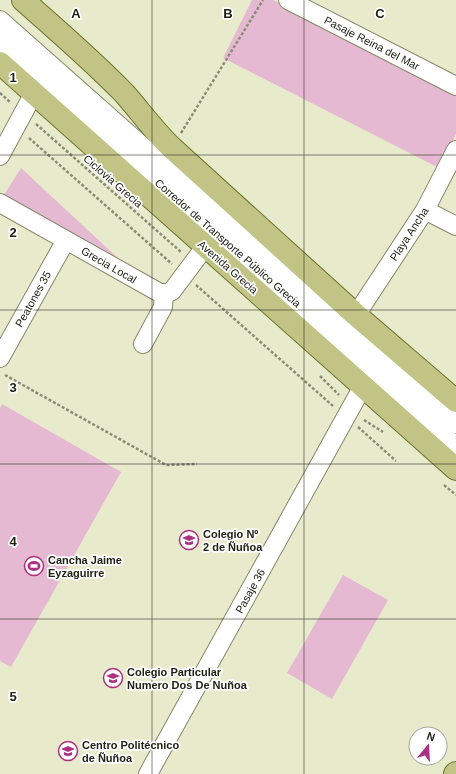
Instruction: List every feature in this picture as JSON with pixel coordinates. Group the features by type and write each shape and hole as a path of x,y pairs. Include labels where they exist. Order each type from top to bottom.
{"main road":[{"path":"23,0 111,80 155,131 172,148 356,315 456,401"},
{"name":"Avenida Grecia","path":"0,63 456,469"}],"street":[{"name":"Pasaje Reina del Mar","path":"288,0 456,86"},
{"name":"Corredor de Transporte Público Grecia","path":"0,20 456,424"},
{"name":"Corredor de Transporte Público Grecia","path":"0,41 456,446"},
{"path":"0,156 34,94"},
{"name":"Playa Ancha","path":"356,315 426,210 456,150"},
{"name":"Grecia Local","path":"0,202 157,292 164,294"},
{"path":"426,210 456,226"},
{"name":"Peatones 35","path":"0,358 66,240"},
{"path":"143,344 163,308 164,294 172,291 205,247"},
{"name":"Pasaje 36","path":"148,774 363,386"}],"path":[{"path":"172,148 263,0"},
{"name":"Ciclovia Grecia","path":"33,121 182,253"},
{"path":"0,372 166,465 197,464"}],"shaded area":[{"path":"252,0 273,0 456,94 456,134 439,168 223,58"},
{"path":"21,168 120,260 2,198"},
{"name":"Cancha Jaime Eyzaguirre","path":"2,404 121,472 11,667 0,661 0,408"},
{"path":"343,575 388,600 332,699 287,673"}],"place":[{"name":"Colegio Nº 2 de Ñuñoa","path":"189,540"},
{"name":"Cancha Jaime Eyzaguirre","path":"34,566"},
{"name":"Colegio Particular Numero Dos De Nuñoa","path":"113,678"},
{"name":"Centro Politécnico de Ñuñoa","path":"68,751"}]}
